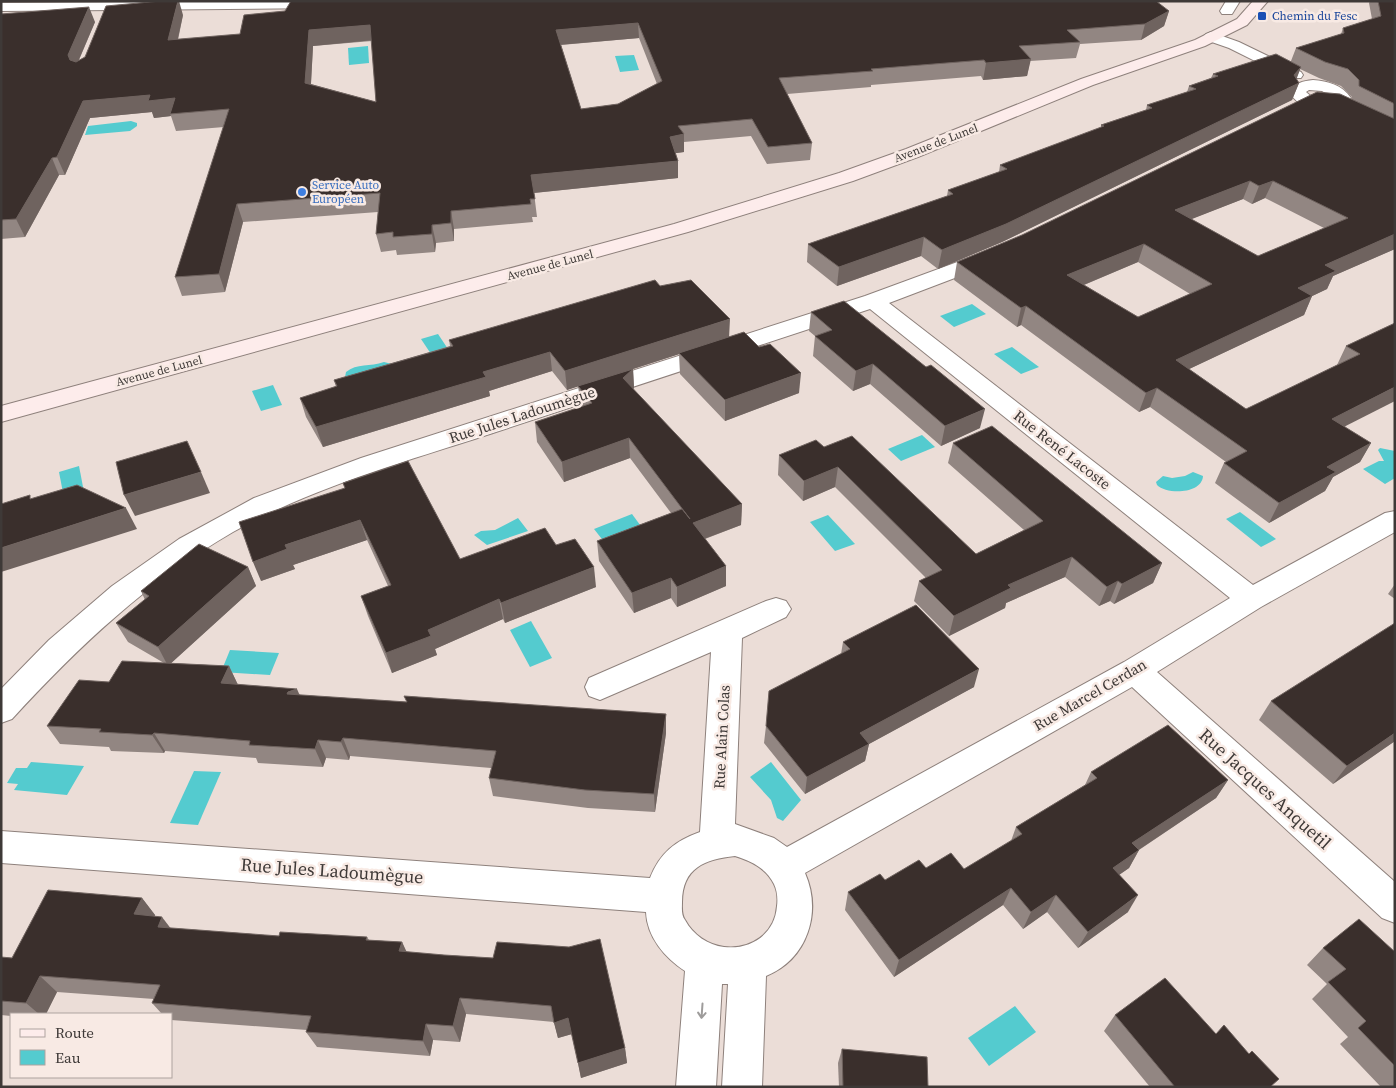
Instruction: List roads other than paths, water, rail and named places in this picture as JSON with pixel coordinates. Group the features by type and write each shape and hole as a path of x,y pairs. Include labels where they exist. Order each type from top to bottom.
{"main road":[{"name":"Avenue de Lunel","path":"1,414 543,267 761,204 912,153 1087,82 1215,22 1248,1"},
{"name":"Avenue de Lunel","path":"1087,82 1215,22 1242,22 1261,1"},
{"path":"1186,34 1215,22"}],"street":[{"path":"13,5 145,7 340,4"},
{"path":"1215,22 1243,58 1308,91 1321,104 1337,104 1395,134"},
{"path":"1284,114 1308,91"},
{"name":"Rue Jules Ladoumègue","path":"1,710 49,658 84,624 133,583 180,551 263,505 370,464 874,301 953,272 1010,248"},
{"name":"Rue René Lacoste","path":"874,301 1250,599"},
{"name":"Rue Marcel Cerdan","path":"783,867 1135,671 1250,599 1395,520"},
{"path":"600,687 728,632 776,609"},
{"name":"Rue Alain Colas","path":"716,841 728,632"},
{"name":"Rue Jacques Anquetil","path":"1135,671 1395,906"},
{"path":"735,840 754,845 770,854 783,867 793,885 797,904 793,925 784,942 768,957 748,965 727,967 705,962 681,947 666,923 663,896 668,876 680,860 696,848 716,841 735,840"},
{"name":"Rue Jules Ladoumègue","path":"1,847 663,896"},
{"path":"696,1087 705,962"},
{"path":"742,1087 748,965"}],"water":[{"path":"368,46 369,63 349,65 348,48"},
{"path":"634,55 639,70 620,72 615,56"},
{"path":"131,121 137,123 137,126 130,131 85,135 88,126"},
{"path":"972,304 986,314 954,327 940,316"},
{"path":"438,334 450,352 433,357 421,339"},
{"path":"1012,347 1039,367 1021,374 994,354"},
{"path":"384,362 392,364 345,377 346,372 355,367"},
{"path":"273,385 282,405 261,411 252,391"},
{"path":"922,435 935,447 901,461 888,449"},
{"path":"1380,448 1395,451 1395,478 1385,484 1363,469 1379,461 1384,461 1378,450"},
{"path":"79,466 84,492 64,498 59,472"},
{"path":"1193,472 1203,476 1201,482 1191,489 1183,491 1168,490 1157,485 1156,482 1163,476 1172,478 1185,476"},
{"path":"1240,512 1276,539 1261,547 1226,519"},
{"path":"632,514 643,529 605,543 594,529"},
{"path":"828,515 855,544 835,551 810,522"},
{"path":"518,518 528,531 487,545 474,535 481,531 495,530"},
{"path":"531,621 552,658 530,667 510,630"},
{"path":"230,650 279,653 270,675 221,672"},
{"path":"31,762 84,766 67,795 14,790 18,784 7,783 16,768 27,768"},
{"path":"771,762 801,800 783,821 777,818 771,800 750,777"},
{"path":"194,771 221,772 198,825 170,823"},
{"path":"1015,1006 1036,1032 989,1066 968,1038"}],"place":[{"name":"Chemin du Fesc","path":"1262,16"},
{"name":"Service Auto Européen","path":"302,192"}]}
